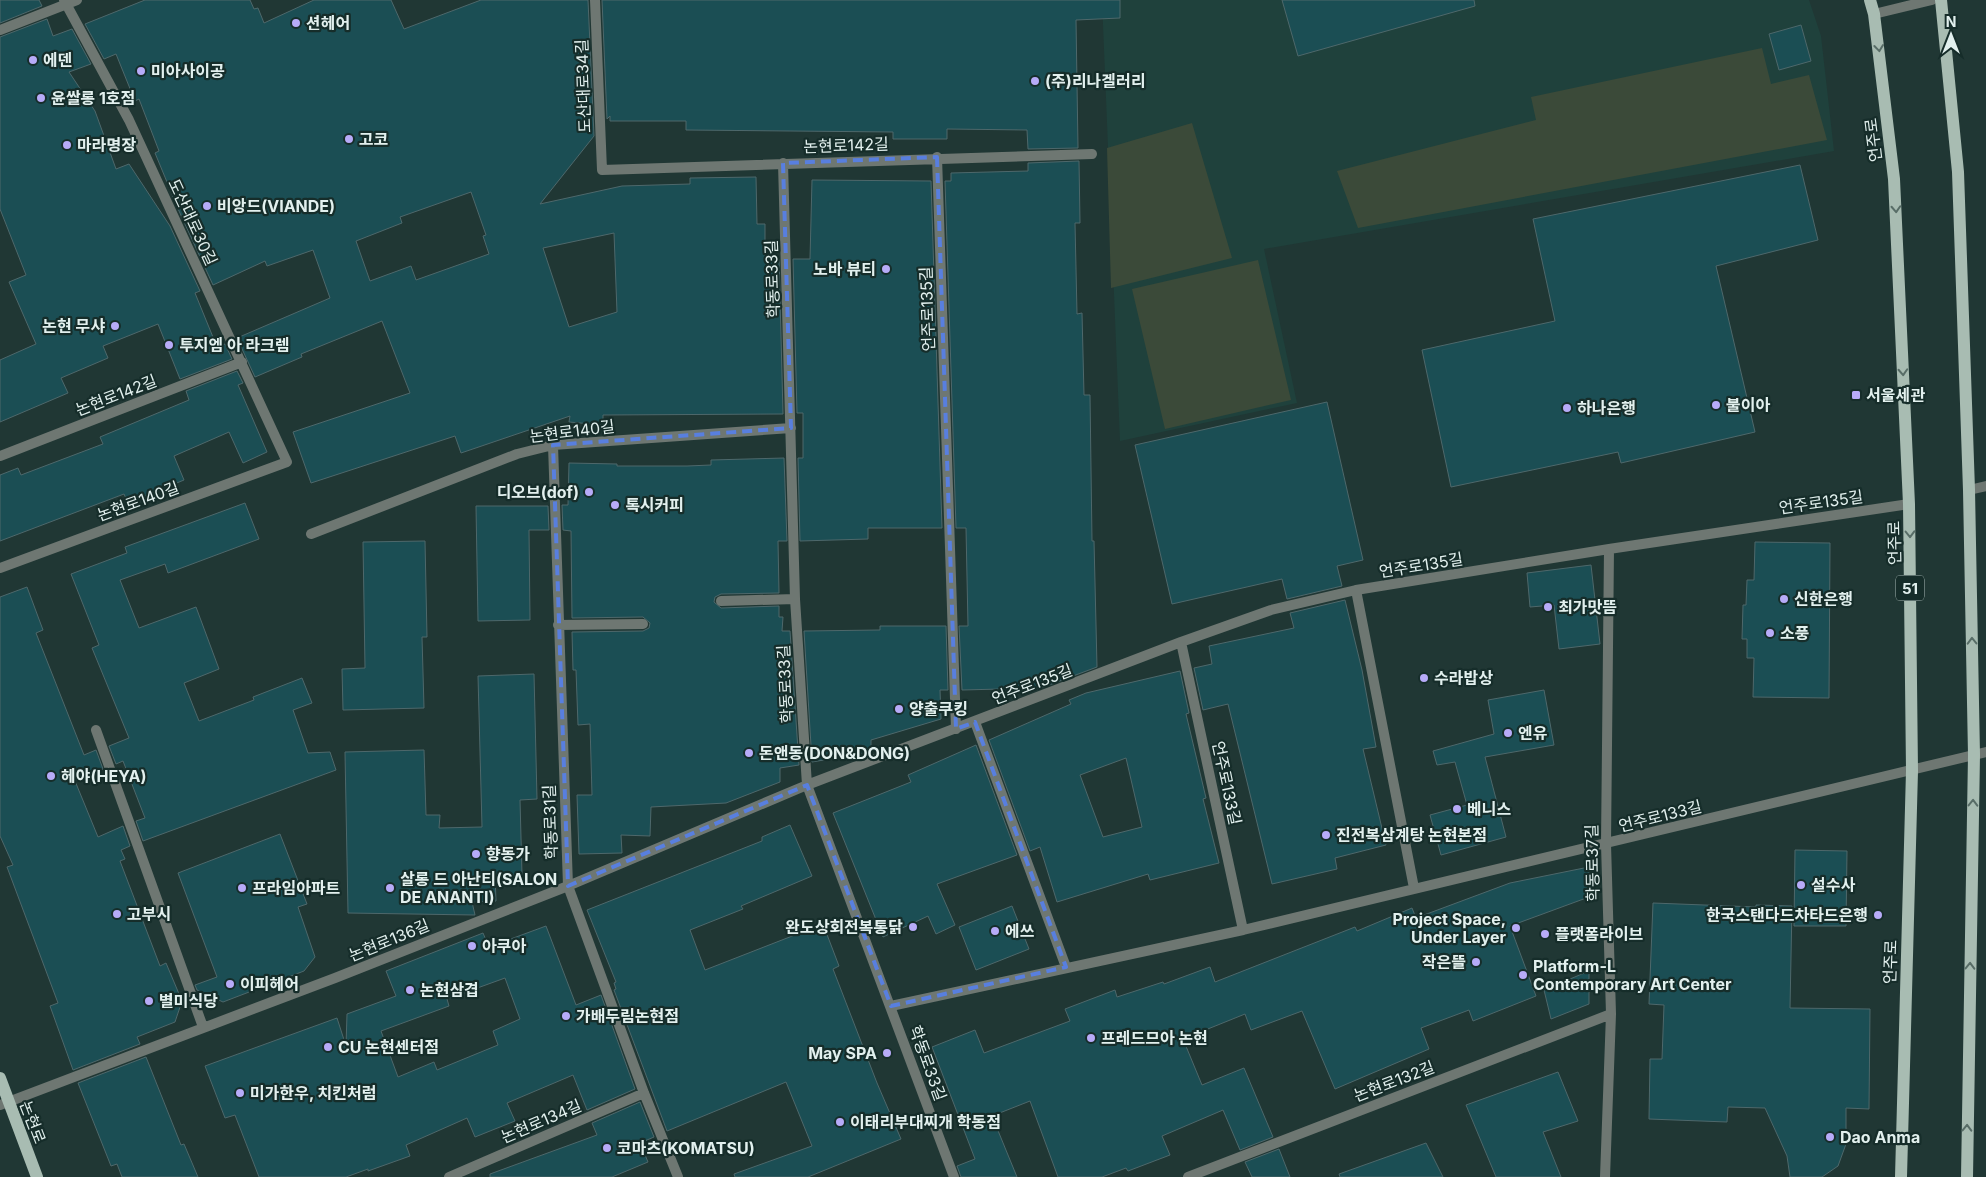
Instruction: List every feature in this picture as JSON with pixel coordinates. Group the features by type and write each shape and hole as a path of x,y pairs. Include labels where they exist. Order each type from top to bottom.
{"main road":[{"name":"언주로","path":"1870,0 1874,14 1894,179 1910,504 1912,771 1900,1177"},
{"path":"1941,0 1958,172 1968,490 1980,753 1967,1177"},
{"name":"논현로","path":"0,1078 4,1103 37,1177"}],"street":[{"path":"0,30 64,2 77,0"},
{"name":"도산대로34길","path":"594,0 602,170"},
{"path":"1874,14 1932,0"},
{"name":"도산대로30길","path":"64,2 129,120 287,462"},
{"name":"논현로142길","path":"602,170 783,162 1092,154"},
{"name":"언주로135길","path":"937,157 956,729"},
{"name":"학동로33길","path":"783,162 795,599 807,785 892,1006 954,1177"},
{"name":"논현로142길","path":"0,456 242,362"},
{"name":"논현로140길","path":"311,534 517,454 553,445 791,428"},
{"name":"학동로31길","path":"553,445 568,886 644,1093 678,1177"},
{"name":"논현로140길","path":"0,568 287,462"},
{"path":"1968,490 1986,486"},
{"name":"언주로135길","path":"807,785 1181,642 1271,610 1356,590 1609,549 1910,504"},
{"name":"학동로37길","path":"1605,1177 1611,1014 1606,844 1609,549"},
{"path":"1356,590 1414,888"},
{"path":"721,601 795,599"},
{"path":"558,625 643,624"},
{"name":"언주로133길","path":"1181,642 1243,930"},
{"path":"975,722 1066,967"},
{"path":"96,730 203,1027"},
{"name":"언주로133길","path":"892,1006 1243,930 1912,771 1980,753"},
{"name":"논현로136길","path":"4,1103 334,978 568,886 807,785"},
{"name":"논현로132길","path":"1188,1177 1611,1014"},
{"name":"논현로134길","path":"449,1177 644,1093"}],"highlighted area":[{"path":"937,157 956,729 975,722 1066,967 891,1006 807,785 568,886 553,445 791,428 783,163"}],"shaded area":[{"path":"1102,0 1809,0 1821,36 1834,151 1264,249 1297,403 1120,441"},
{"path":"1762,48 1771,84 1809,75 1827,140 1358,228 1337,171 1536,120 1531,97"},
{"path":"1192,123 1232,258 1111,288 1107,148"},
{"path":"1258,260 1291,400 1165,429 1132,289"}],"building":[{"path":"0,0 39,0 42,6 0,23"},
{"path":"145,0 250,0 254,9 258,8 264,23 314,0 391,0 404,29 481,0 588,0 594,136 540,204 622,186 690,184 690,178 756,177 757,224 765,224 765,259 779,259 783,414 603,415 603,425 569,422 570,416 461,453 455,436 311,483 293,432 410,393 382,321 301,354 302,357 255,377 237,338 330,298 313,250 267,266 265,261 213,285 155,153 159,151 139,99 135,101 116,54 104,59 85,24","holes":["471,192 486,235 483,236 489,254 416,280 411,266 370,281 356,241 402,223 400,217","614,233 617,312 569,327 543,248"]},
{"path":"602,0 1120,0 1120,18 1076,20 1078,148 1028,149 1027,130 947,129 947,139 893,139 893,132 686,130 686,121 610,121 610,116 607,119"},
{"path":"1282,0 1474,0 1475,6 1298,56"},
{"path":"47,19 53,36 72,29 91,64 69,72 95,111 116,169 129,164 170,226 200,291 195,293 217,347 225,344 232,359 180,379 158,324 103,346 108,358 61,378 68,393 0,422 0,360 36,344 9,282 26,275 0,209 0,37"},
{"path":"1801,25 1811,61 1779,70 1769,34"},
{"path":"1079,161 1080,223 1075,223 1077,314 1082,313 1084,395 1090,395 1092,541 1094,541 1097,667 1041,688 962,690 959,626 968,626 966,528 956,528 945,181 951,181 951,173 1028,171 1028,163"},
{"path":"1800,165 1818,240 1716,266 1755,432 1621,463 1618,452 1451,487 1422,350 1555,321 1533,219"},
{"path":"812,180 931,181 942,528 868,528 868,539 800,541 798,458 803,458 803,413 797,413 793,259 810,259"},
{"path":"237,371 243,383 238,385 267,452 243,463 229,432 174,456 184,480 128,503 124,494 0,541 0,475 18,468 21,475 103,444 100,437 189,400 186,391"},
{"path":"1327,402 1363,560 1337,566 1342,586 1287,599 1282,579 1172,604 1135,445"},
{"path":"784,458 787,541 778,541 779,593 721,594 715,597 714,602 721,608 779,606 779,617 783,617 782,631 790,631 799,765 780,768 780,782 726,803 651,807 650,836 621,835 622,853 579,854 577,795 592,795 590,724 578,725 576,670 573,670 572,632 643,631 649,628 650,623 643,617 572,618 571,531 563,530 562,505 568,505 569,463 617,464 617,466 687,466 711,465 711,460"},
{"path":"245,503 259,539 168,573 165,564 120,580 139,628 196,607 219,669 184,683 199,721 254,700 253,697 302,678 312,703 293,710 308,753 330,752 336,770 143,841 136,821 145,818 123,761 116,764 109,746 129,738 92,648 99,645 71,574 127,553 125,547"},
{"path":"476,506 548,506 549,530 529,530 530,620 478,621"},
{"path":"425,541 427,637 422,637 424,708 343,710 342,669 365,668 363,542"},
{"path":"1755,542 1830,543 1829,698 1753,697 1754,658 1747,658 1747,639 1742,639 1743,605 1746,605 1747,580 1754,580"},
{"path":"1591,565 1600,644 1559,649 1554,605 1530,607 1527,573"},
{"path":"27,587 43,630 36,633 84,755 96,750 103,769 75,781 98,837 123,826 130,846 121,850 125,859 120,861 160,966 166,963 182,1001 175,1022 137,1037 140,1044 73,1070 50,1006 58,1003 7,867 13,865 0,836 0,597"},
{"path":"1345,600 1362,670 1376,747 1363,749 1386,845 1335,858 1337,869 1272,884 1228,704 1203,710 1194,668 1212,664 1209,646 1294,628 1290,613"},
{"path":"880,626 946,626 948,690 940,690 941,719 871,740 871,752 812,762 804,631 880,630"},
{"path":"1180,671 1189,713 1186,714 1206,798 1203,799 1219,863 1150,880 1148,874 1057,902 1040,847 1030,851 989,740 1071,704 1069,700 1086,693","holes":["1126,758 1142,827 1103,837 1080,775"]},
{"path":"534,674 537,799 520,800 522,875 495,875 496,901 472,902 475,915 348,913 345,752 424,750 426,815 440,815 439,828 482,827 478,676"},
{"path":"1544,690 1554,745 1485,757 1506,837 1441,855 1430,815 1467,805 1455,762 1437,765 1433,751 1494,734 1488,700"},
{"path":"976,745 1017,855 937,884 955,925 936,934 928,916 883,937 833,813 911,782 908,775"},
{"path":"790,825 812,876 741,906 743,909 690,930 705,970 823,924 839,966 833,969 901,1139 808,1177 735,1177 734,1174 812,1146 786,1082 667,1131 614,990 616,989 614,983 616,982 587,910 762,841 762,837"},
{"path":"280,834 307,904 298,907 315,957 304,971 223,1002 197,990 195,985 217,977 178,873"},
{"path":"1795,850 1847,851 1846,926 1794,926"},
{"path":"1589,867 1589,897 1510,926 1536,996 1473,1021 1469,1010 1421,1028 1429,1049 1335,1089 1302,1011 1251,1030 1245,1014 1183,1039 1202,1085 1244,1068 1273,1137 1240,1150 1223,1110 1162,1136 1170,1155 1128,1171 1126,1168 1102,1177 1058,1177 1030,1101 992,1116 1017,1177 961,1177 957,1166 975,1159 932,1047 975,1030 984,1053 1070,1021 1065,1009 1115,990 1117,997 1163,982 1164,984 1210,967 1215,982 1355,927 1357,931 1412,908 1416,918 1510,883"},
{"path":"1653,903 1756,907 1756,905 1792,906 1790,1008 1870,1009 1869,1109 1846,1108 1846,1144 1838,1166 1822,1177 1790,1177 1787,1156 1765,1108 1728,1107 1727,1122 1649,1119 1650,1059 1662,1059 1664,1005 1649,1004"},
{"path":"1012,906 1029,949 976,970 959,927"},
{"path":"546,926 576,1005 601,995 635,1089 587,1110 573,1075 507,1103 515,1121 475,1137 467,1118 406,1145 410,1156 368,1171 368,1169 346,1177 259,1177 235,1115 225,1118 205,1066 337,1018 346,1046 347,1014 396,996 386,971 483,933 489,947","holes":["505,978 520,1019 493,1031 498,1045 437,1070 434,1062 398,1077 381,1031 449,1006 447,999"]},
{"path":"1589,971 1589,1004 1551,1019 1544,990"},
{"path":"146,1057 181,1145 184,1144 198,1177 122,1177 117,1164 111,1166 78,1083"},
{"path":"1558,1072 1578,1121 1543,1132 1561,1177 1496,1177 1466,1105"},
{"path":"640,1102 654,1137 640,1143 648,1162 612,1177 490,1177 490,1174 597,1135 592,1123"},
{"path":"1426,1143 1443,1177 1340,1177 1339,1174"},
{"path":"1279,1149 1290,1177 1252,1177 1245,1162"}],"place":[{"name":"션헤어","path":"296,23"},
{"name":"에덴","path":"33,60"},
{"name":"미아사이공","path":"141,71"},
{"name":"(주)리나겔러리","path":"1035,81"},
{"name":"윤쌀롱 1호점","path":"41,98"},
{"name":"고코","path":"349,139"},
{"name":"마라명장","path":"67,145"},
{"name":"비앙드(VIANDE)","path":"207,206"},
{"name":"노바 뷰티","path":"886,269"},
{"name":"논현 무샤","path":"115,326"},
{"name":"투지엠 아 라크렘","path":"169,345"},
{"name":"서울세관","path":"1856,395"},
{"name":"불이아","path":"1716,405"},
{"name":"하나은행","path":"1567,408"},
{"name":"디오브(dof)","path":"589,492"},
{"name":"톡시커피","path":"615,505"},
{"name":"신한은행","path":"1784,599"},
{"name":"최가맛뜸","path":"1548,607"},
{"name":"소풍","path":"1770,633"},
{"name":"수라밥상","path":"1424,678"},
{"name":"양출쿠킹","path":"899,709"},
{"name":"엔유","path":"1508,733"},
{"name":"돈앤동(DON&DONG)","path":"749,753"},
{"name":"헤야(HEYA)","path":"51,776"},
{"name":"베니스","path":"1457,809"},
{"name":"진전복삼계탕 논현본점","path":"1326,835"},
{"name":"향동가","path":"476,854"},
{"name":"설수사","path":"1801,885"},
{"name":"프라임아파트","path":"242,888"},
{"name":"살롱 드 아난티(SALON DE ANANTI)","path":"390,888"},
{"name":"고부시","path":"117,914"},
{"name":"한국스탠다드차타드은행","path":"1878,915"},
{"name":"완도상회전복통닭","path":"913,927"},
{"name":"Project Space, Under Layer","path":"1516,928"},
{"name":"에쓰","path":"995,931"},
{"name":"플랫폼라이브","path":"1545,934"},
{"name":"아쿠아","path":"472,946"},
{"name":"작은뜰","path":"1476,962"},
{"name":"Platform-L Contemporary Art Center","path":"1523,975"},
{"name":"이피헤어","path":"230,984"},
{"name":"논현삼겹","path":"410,990"},
{"name":"별미식당","path":"149,1001"},
{"name":"가배두림논현점","path":"566,1016"},
{"name":"프레드므아 논현","path":"1091,1038"},
{"name":"CU 논현센터점","path":"328,1047"},
{"name":"May SPA","path":"887,1053"},
{"name":"미가한우, 치킨처럼","path":"240,1093"},
{"name":"이태리부대찌개 학동점","path":"840,1122"},
{"name":"Dao Anma","path":"1830,1137"},
{"name":"코마츠(KOMATSU)","path":"607,1148"}]}
